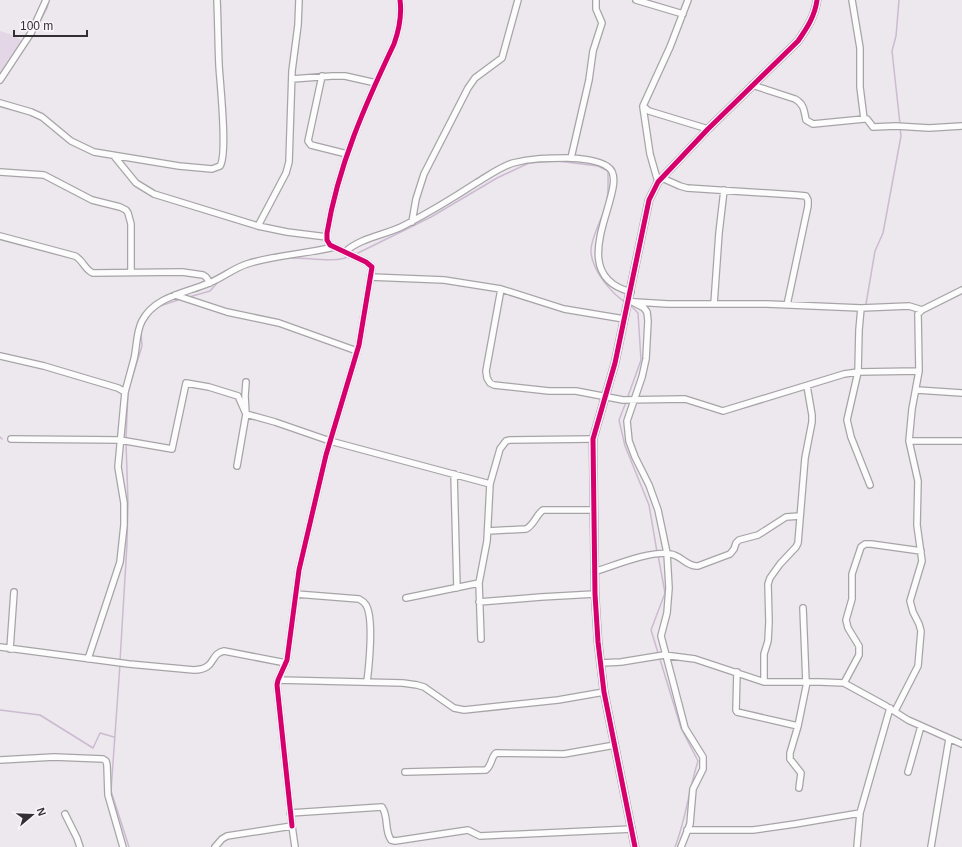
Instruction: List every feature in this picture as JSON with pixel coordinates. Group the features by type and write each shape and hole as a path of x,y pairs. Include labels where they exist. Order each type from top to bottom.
{"street":[{"path":"0,80 31,33 46,0"},
{"path":"0,103 31,112 42,117 71,141 94,152 179,166 212,169 220,166 223,160 223,124 218,0"},
{"path":"258,226 286,173 290,162 292,79 299,0"},
{"path":"294,847 277,685 286,663 299,570 330,441 357,351 372,267 347,251 334,247 328,243 327,237 336,190 356,128 398,33 401,11 400,0"},
{"path":"412,222 416,199 424,174 468,88 475,78 502,58 518,0"},
{"path":"571,158 589,80 593,51 602,23 596,9 596,0"},
{"path":"636,0 683,14"},
{"path":"660,180 650,154 643,104 670,47 688,0"},
{"path":"635,847 604,692 598,642 594,572 593,439 615,363 650,200 660,180 708,129 798,41 810,24 817,0"},
{"path":"852,0 860,48 860,87 864,119"},
{"path":"292,79 322,76 345,76 376,83"},
{"path":"322,76 308,141 311,145 347,154"},
{"path":"752,85 798,100 804,106 806,120 813,124 867,119 873,127 903,126 929,128 962,126"},
{"path":"643,107 649,111 708,129"},
{"path":"114,156 136,183 146,190 258,226 287,232 327,237"},
{"path":"347,251 362,242 398,229 412,222 504,167 537,158 584,159 607,166 612,171 614,177 612,193 600,238 598,256 601,269 606,277 617,288 631,292"},
{"path":"0,172 44,176 92,200 126,210 131,224 131,272"},
{"path":"660,180 683,187 796,195 808,198 808,206 787,305"},
{"path":"714,304 719,233 724,190"},
{"path":"0,236 75,256 80,258 87,269 93,273 182,272 199,274 206,277 210,283"},
{"path":"88,659 120,562 124,525 124,503 118,467 120,440 125,392 142,321 154,305 175,295 210,283 247,264 334,247"},
{"path":"370,277 444,280 502,289 564,309 624,319"},
{"path":"502,289 486,371 487,378 490,383 494,385 532,389 576,391 623,400 685,400 723,411 844,374 858,372 919,371"},
{"path":"857,847 860,813 892,710 918,666 920,628 910,601 922,561 917,525 918,481 909,441 912,409 917,390 919,371 918,316 922,310 961,290 962,298"},
{"path":"175,295 227,312 279,323 357,351"},
{"path":"629,302 861,308 909,306 922,310"},
{"path":"629,302 644,308 648,321 646,359 642,377 627,421 628,441 649,485 658,510 666,553 669,588 667,613 661,636 665,655 686,728 703,757 702,768 693,789 691,817 681,847"},
{"path":"861,308 858,372 847,420 855,450 870,485"},
{"path":"0,356 118,388 125,392"},
{"path":"237,466 246,414 246,382"},
{"path":"11,439 120,440 172,449 186,383 209,387 238,396 246,414"},
{"path":"764,682 764,654 768,641 768,584 770,578 780,564 798,543 805,458 812,422 807,386"},
{"path":"917,390 962,393"},
{"path":"246,414 275,422 330,441 490,484"},
{"path":"481,639 478,583 488,541 490,484 500,449 506,441 510,440 593,439"},
{"path":"909,441 962,441"},
{"path":"454,474 457,588"},
{"path":"488,530 526,529 530,527 538,514 543,510 594,510"},
{"path":"594,572 624,562 655,554 666,553 675,555 694,567 698,566 730,554 737,541 758,535 786,517 800,516"},
{"path":"844,683 860,655 858,646 848,628 846,620 852,599 852,574 861,546 871,544 921,551"},
{"path":"406,598 478,583"},
{"path":"10,649 14,592"},
{"path":"296,594 359,599 366,604 369,615 370,632 370,658 367,682"},
{"path":"479,602 595,594"},
{"path":"798,788 801,773 789,756 798,726 807,682 803,608"},
{"path":"0,647 129,664 200,669 211,664 217,653 224,651 286,663"},
{"path":"601,663 621,662 665,655 695,659 764,682 844,683 908,720 962,744"},
{"path":"737,672 737,712 798,726"},
{"path":"278,680 403,683 417,685 433,693 454,708 464,710 544,701 604,692"},
{"path":"908,772 921,726"},
{"path":"932,847 949,739"},
{"path":"405,772 486,770 490,767 496,752 564,754 615,745"},
{"path":"0,760 54,757 103,759 106,761 108,795 123,847"},
{"path":"290,813 382,807 385,814 388,836 390,840 395,841 468,830 480,836 632,829"},
{"path":"687,830 753,830 860,813"},
{"path":"65,814 78,838 80,847"},
{"path":"215,847 227,836 292,826"}],"shaded area":[{"path":"0,31 23,41 0,79"}],"waterway":[{"path":"36,29 47,8 49,0"},
{"path":"899,0 896,36 892,51 900,124"},
{"path":"866,304 875,251 883,233 901,136 900,128"},
{"path":"354,255 431,217 497,178 529,163 558,161 598,166 608,171 608,191 606,206 592,242 592,259 608,287 625,302"},
{"path":"289,258 337,260 350,256"},
{"path":"248,261 255,259"},
{"path":"189,297 210,291 218,282"},
{"path":"160,306 181,299"},
{"path":"627,399 641,360 638,313 630,305"},
{"path":"126,439 128,391 142,346 141,333"},
{"path":"626,402 619,420 625,446 649,505 657,552"},
{"path":"120,661 127,544 128,502 126,443"},
{"path":"658,555 665,593 651,630 681,728 698,761 682,826 675,847"},
{"path":"120,664 111,791 129,847"},
{"path":"0,710 40,715 93,748 100,733 114,737"}],"cycle path":[{"path":"292,826 277,685 287,660 299,570 326,455 359,345 372,267 366,262 330,245 327,240 327,233 345,160 363,113 396,39 399,28 401,6 400,0"},
{"path":"635,847 604,692 598,642 595,594 593,439 615,363 649,200 658,182 708,129 798,41 812,17 817,0"}]}
